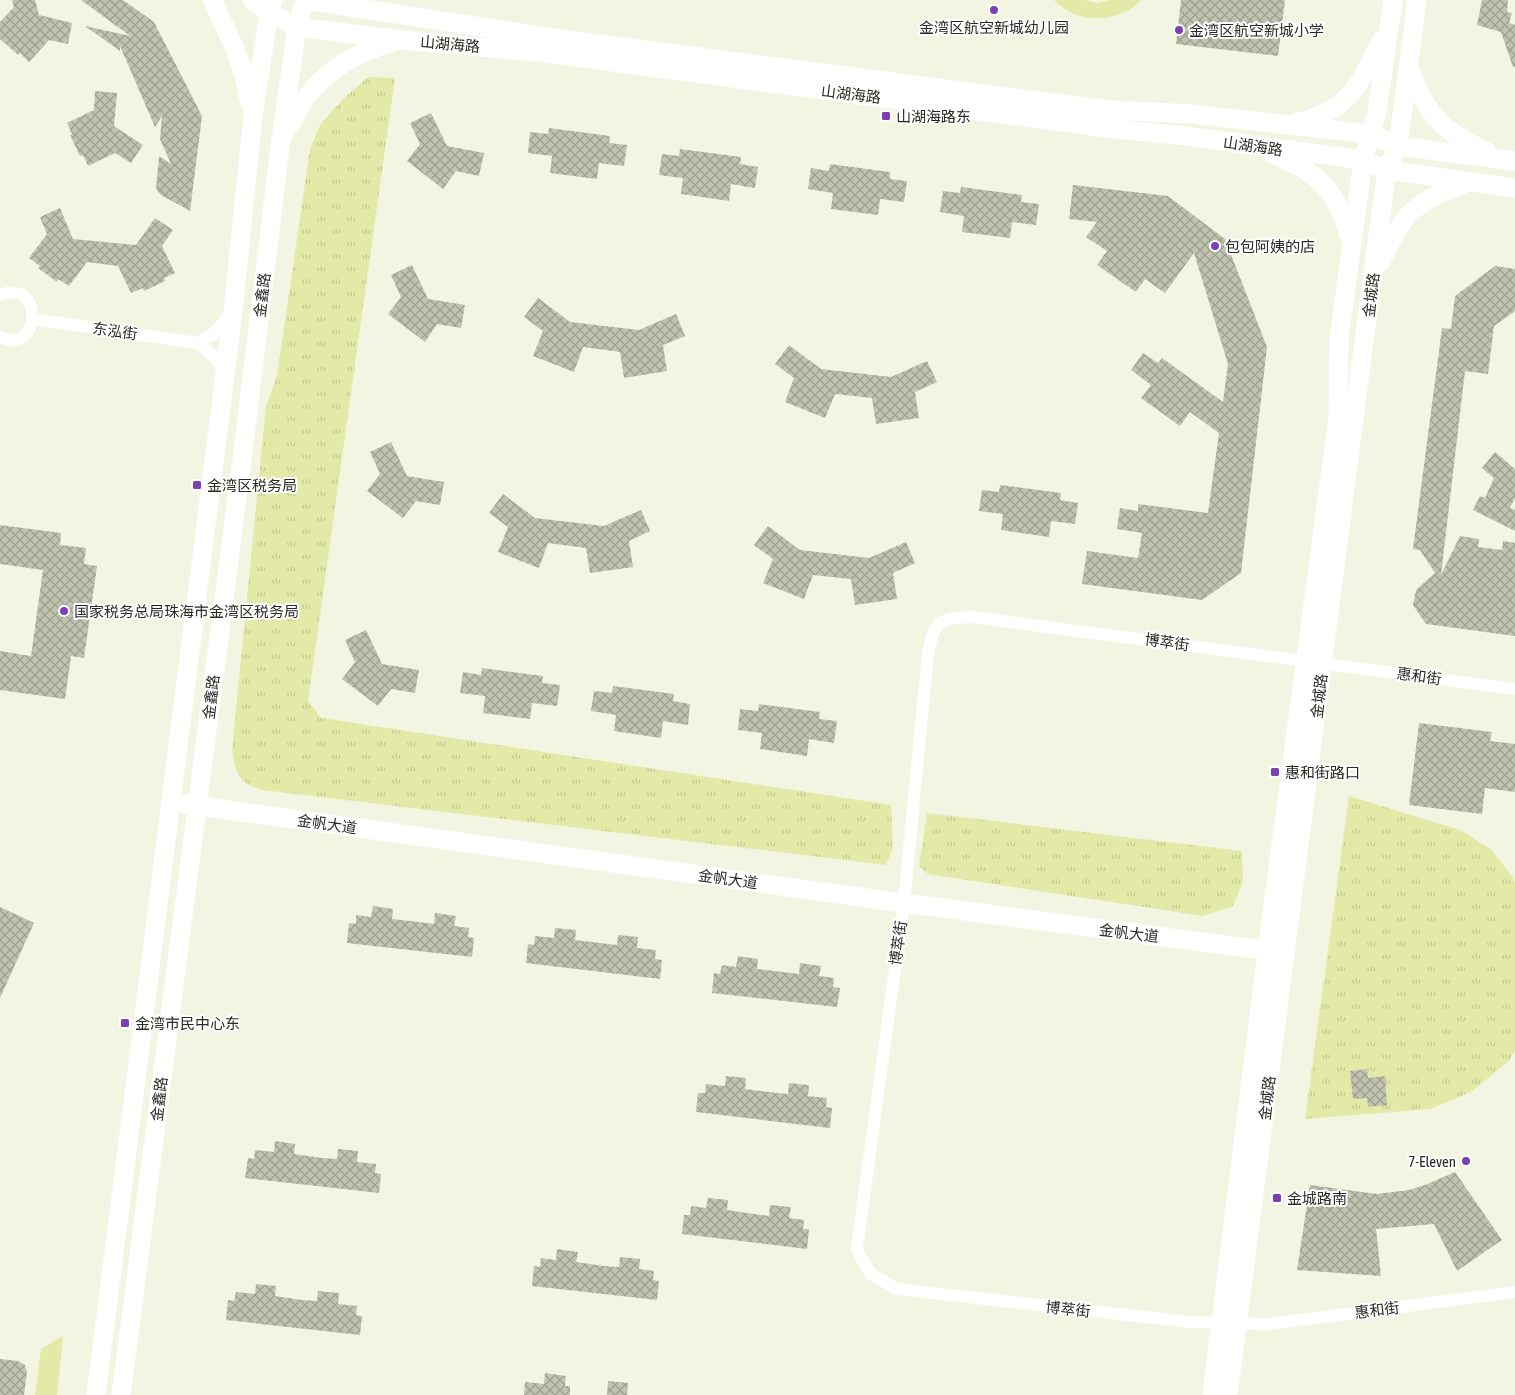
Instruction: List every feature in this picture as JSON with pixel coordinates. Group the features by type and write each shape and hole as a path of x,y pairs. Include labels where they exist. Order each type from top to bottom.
{"street":[{"path":"212,0 234,46 244,75 253,116"},
{"name":"山湖海路","path":"252,0 271,6 297,27 402,40 554,55 1115,129 1185,136 1363,160 1387,170 1515,188"},
{"name":"金鑫路","path":"121,1395 243,452 281,139 297,27 305,0"},
{"name":"山湖海路","path":"305,0 577,41 1110,110 1192,114 1370,134 1398,146 1510,160"},
{"path":"391,0 417,16"},
{"name":"金城路","path":"1314,662 1338,417 1339,338 1363,160 1377,112 1393,0"},
{"name":"金城路","path":"1228,1395 1230,1323 1314,662 1387,170 1398,146 1417,0"},
{"name":"金鑫路","path":"96,1395 233,311 253,116 271,6"},
{"path":"1287,125 1310,120 1342,104 1354,92 1388,26"},
{"path":"281,139 308,95 335,69 371,48 402,40"},
{"path":"1409,68 1418,92 1431,114 1468,143 1510,160"},
{"path":"1257,146 1315,176 1331,193 1343,213 1352,246"},
{"path":"1372,279 1395,234 1418,206 1437,194 1467,182"},
{"path":"0,295 13,292 20,294 26,299 33,312 31,327 19,338 0,337"},
{"path":"225,372 216,358 198,343 212,334 233,311"},
{"name":"东泓街","path":"33,319 198,343"},
{"name":"博萃街","path":"1230,1323 1190,1322 897,1289 871,1274 861,1258 857,1248 904,903 928,653 932,632 942,621 972,616 1314,662"},
{"name":"惠和街","path":"1314,662 1515,689"},
{"name":"金帆大道","path":"171,802 1276,952"},
{"name":"惠和街","path":"1230,1323 1270,1324 1515,1292"},
{"name":"金城路","path":"1212,1395 1230,1323"}],"green space":[{"path":"1054,0 1084,0 1097,3 1112,0 1141,0 1121,14 1098,18 1074,14"},
{"path":"368,77 395,78 308,701 321,718 891,805 893,848 886,865 262,790 248,784 239,776 232,749 266,406 277,376 310,149 320,125 342,100"},
{"path":"1349,796 1460,830 1491,849 1511,875 1515,883 1515,1050 1509,1061 1471,1092 1430,1109 1305,1119"},
{"path":"927,813 1242,851 1243,882 1233,906 1203,916 928,874 919,866"},
{"path":"63,1336 57,1395 35,1395 41,1349"}],"building":[{"path":"12,0 35,0 39,15 72,23 68,44 49,40 29,62 20,53 18,55 0,39 0,22 14,7"},
{"path":"81,0 123,0 154,22 202,116 190,211 161,195 156,189 159,156 171,164 160,139 162,116 155,127 120,46 120,51 85,26 130,36"},
{"path":"1181,0 1285,0 1278,56 1176,44"},
{"path":"1482,0 1508,0 1507,12 1512,13 1509,23 1515,25 1515,66 1513,67 1501,32 1477,25"},
{"path":"95,91 117,93 114,126 143,145 131,163 115,153 88,166 83,155 80,156 70,135 72,134 67,123 94,110"},
{"path":"431,113 447,146 484,153 479,176 456,171 443,189 407,161 420,144 410,123"},
{"path":"549,128 610,136 609,143 627,145 624,166 599,163 597,179 550,173 552,156 528,153 530,132 548,134"},
{"path":"680,149 741,157 740,164 758,167 755,188 731,184 729,201 681,194 683,178 659,175 662,154 679,156"},
{"path":"830,164 890,172 890,179 907,181 904,202 880,199 878,215 831,209 833,193 808,189 811,168 829,171"},
{"path":"1073,185 1168,196 1225,239 1267,347 1241,573 1202,600 1082,584 1087,551 1138,558 1142,533 1117,529 1120,508 1138,511 1138,504 1208,513 1219,433 1190,412 1180,426 1141,398 1151,385 1131,370 1143,353 1158,363 1162,358 1223,402 1228,364 1194,253 1165,293 1145,279 1136,292 1097,265 1107,251 1086,237 1097,222 1069,219"},
{"path":"961,187 1022,195 1021,202 1039,204 1036,225 1012,222 1010,238 962,232 964,216 940,212 943,191 960,193"},
{"path":"60,208 73,239 136,245 155,218 173,230 162,246 175,273 164,278 165,281 144,291 143,288 131,293 118,266 87,262 69,286 58,279 57,282 38,268 40,266 29,258 47,234 40,217"},
{"path":"412,265 428,299 465,305 461,328 437,324 425,342 388,314 401,297 391,275"},
{"path":"1495,266 1515,269 1515,311 1494,326 1488,374 1465,371 1441,575 1460,536 1479,539 1478,547 1502,550 1503,541 1515,543 1515,636 1426,624 1413,605 1416,590 1435,573 1420,550 1413,549 1442,328 1451,329 1455,296"},
{"path":"538,298 570,322 639,330 676,314 685,336 663,345 667,371 624,378 620,352 583,347 574,372 533,356 543,331 524,317"},
{"path":"789,345 821,369 891,377 927,361 937,382 915,392 919,418 876,424 872,398 835,394 825,418 785,402 794,378 775,364"},
{"path":"391,442 407,476 444,482 440,505 416,501 403,518 367,491 380,474 370,452"},
{"path":"1495,452 1515,469 1515,498 1510,508 1515,510 1515,531 1473,510 1480,496 1485,498 1494,478 1482,468"},
{"path":"1000,485 1061,493 1060,500 1078,503 1075,524 1051,521 1049,537 1001,530 1003,514 979,511 982,490 999,492"},
{"path":"503,494 535,518 604,526 641,510 650,531 629,541 633,567 590,573 586,548 548,543 539,568 498,552 508,527 489,513"},
{"name":"国家税务总局珠海市金湾区税务局","path":"0,525 61,533 60,545 86,548 84,564 97,566 84,658 71,656 65,699 0,690 0,651 31,656 43,570 0,564"},
{"path":"768,526 800,550 869,558 906,542 915,563 893,573 897,599 855,605 851,579 813,575 804,599 763,583 773,559 754,545"},
{"path":"366,630 382,664 419,670 415,693 391,689 378,706 342,679 355,662 345,640"},
{"path":"482,668 543,676 542,683 560,685 557,706 532,703 530,719 483,713 485,696 460,693 463,672 481,675"},
{"path":"613,686 674,694 673,701 690,704 688,725 663,721 661,738 614,731 616,715 591,711 594,691 612,693"},
{"path":"759,704 820,712 819,719 837,721 834,743 809,739 807,756 760,749 762,733 738,730 740,709 758,711"},
{"path":"1419,723 1492,732 1490,741 1515,744 1515,792 1485,788 1482,814 1409,805"},
{"path":"373,906 393,909 392,919 434,924 435,913 456,916 454,926 469,928 468,937 474,938 472,957 347,943 349,923 356,924 356,915 371,917"},
{"path":"0,907 34,923 0,998"},
{"path":"555,928 576,930 575,940 617,945 618,935 638,937 637,948 656,950 655,959 662,960 660,979 526,963 528,944 534,945 535,936 554,938"},
{"path":"738,956 758,959 757,969 799,974 800,963 821,966 819,976 834,978 833,987 840,988 837,1007 712,993 714,973 720,974 722,965 736,967"},
{"path":"1367,1069 1368,1078 1385,1076 1387,1105 1368,1107 1367,1098 1353,1099 1350,1071"},
{"path":"726,1076 746,1078 745,1089 760,1091 788,1094 789,1083 809,1085 808,1096 827,1098 826,1107 832,1108 830,1128 696,1112 698,1093 705,1093 706,1084 725,1086"},
{"path":"275,1141 295,1144 294,1154 322,1158 337,1159 338,1149 358,1151 357,1162 376,1164 375,1173 381,1174 379,1193 245,1178 248,1158 254,1159 255,1150 274,1152"},
{"path":"1455,1172 1502,1240 1457,1271 1434,1224 1376,1229 1381,1276 1297,1270 1310,1185 1377,1194 1409,1190"},
{"path":"708,1198 728,1200 727,1210 769,1216 770,1205 791,1207 789,1218 804,1220 803,1229 809,1229 807,1249 682,1234 684,1215 690,1215 691,1206 706,1208"},
{"path":"557,1249 578,1252 576,1262 604,1266 619,1267 620,1257 640,1259 639,1269 654,1271 653,1280 659,1281 657,1300 532,1286 534,1266 540,1267 541,1258 556,1260"},
{"path":"256,1284 276,1286 275,1296 302,1300 317,1301 318,1291 339,1293 338,1304 357,1306 356,1315 362,1316 360,1335 226,1320 228,1300 234,1301 236,1292 255,1294"},
{"path":"0,1359 18,1361 25,1365 27,1372 24,1395 0,1395"},
{"path":"545,1373 566,1376 565,1386 570,1386 570,1395 524,1395 525,1382 544,1384"},
{"path":"608,1381 628,1383 627,1395 607,1395"}],"place":[{"name":"金湾区航空新城幼儿园","path":"994,10"},
{"name":"金湾区航空新城小学","path":"1179,30"},
{"name":"山湖海路东","path":"886,116"},
{"name":"包包阿姨的店","path":"1215,246"},
{"name":"金湾区税务局","path":"197,485"},
{"name":"国家税务总局珠海市金湾区税务局","path":"64,611"},
{"name":"惠和街路口","path":"1275,772"},
{"name":"金湾市民中心东","path":"125,1023"},
{"name":"7-Eleven","path":"1466,1161"},
{"name":"金城路南","path":"1277,1198"}]}
